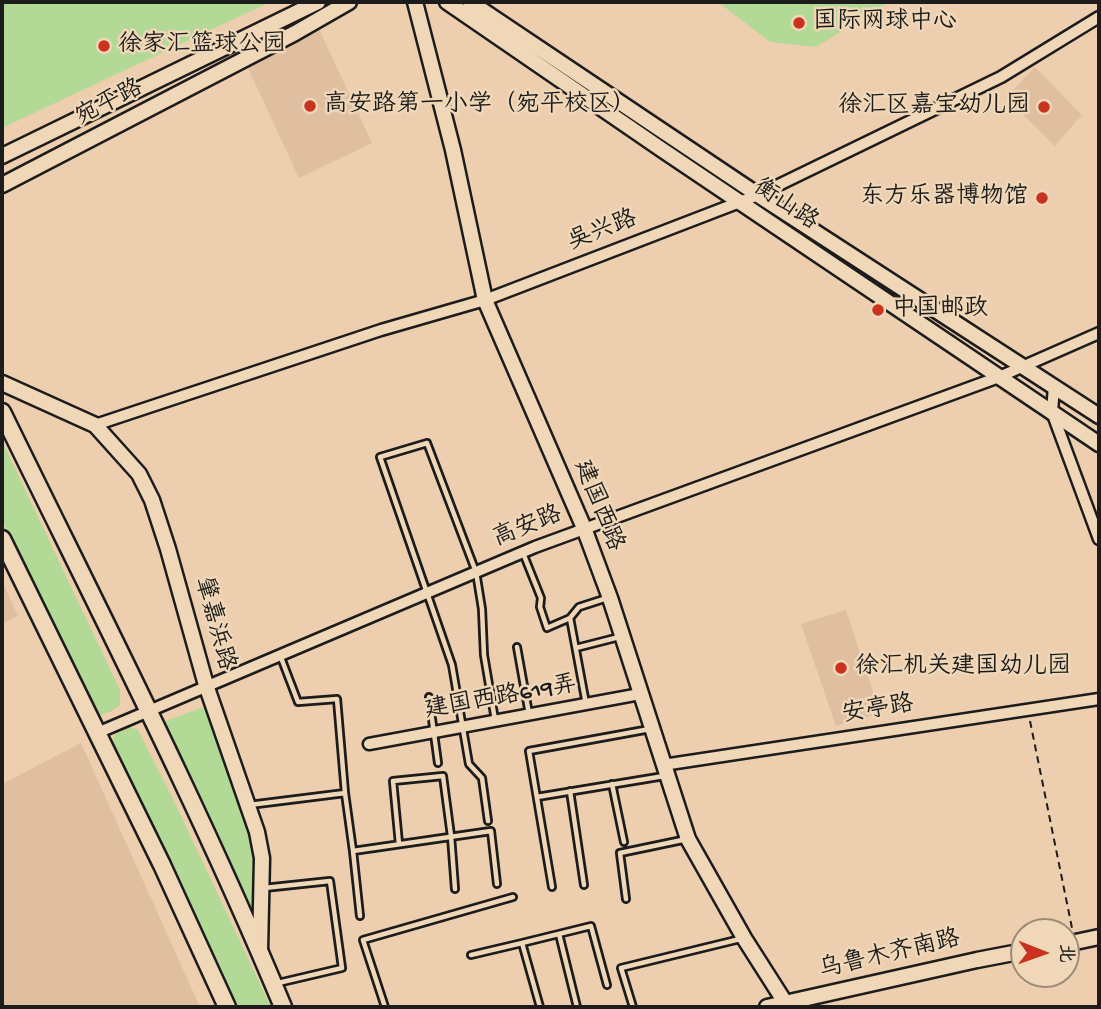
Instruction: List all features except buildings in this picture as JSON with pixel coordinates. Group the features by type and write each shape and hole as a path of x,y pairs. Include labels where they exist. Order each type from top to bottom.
{"main road":[{"name":"宛平路","path":"2,156 318,2"},
{"name":"宛平路","path":"2,185 295,33 349,2"},
{"name":"建国西路","path":"415,2 453,150 485,300 583,528 610,598 688,839 744,938 787,1005"},
{"name":"衡山路","path":"447,2 1099,444"},
{"name":"衡山路","path":"470,2 758,195 1099,416"},
{"name":"肇嘉浜路","path":"2,383 94,425 139,474 152,500 206,685 249,805 262,858 260,951"},
{"name":"肇嘉浜路","path":"2,412 147,710 260,951 283,1007"},
{"path":"2,539 162,865 227,1007"},
{"path":"1080,941 1099,937"},
{"name":"乌鲁木齐南路","path":"767,1007 787,1005 1010,954"}],"street":[{"name":"吴兴路","path":"94,425 381,330 485,300 758,195 1001,77 1099,17"},
{"name":"高安路","path":"97,733 583,528 999,377 1099,333"},
{"path":"1054,386 1052,412 1099,539"},
{"name":"建国西路619弄","path":"369,744 640,694"},
{"name":"安亭路","path":"664,770 1099,699"}],"lane":[{"path":"488,821 482,778 469,764 452,665 380,457 427,443 475,572 482,609 484,656 495,721"},
{"path":"523,552 541,598 540,607 547,628 570,618 579,607 610,598"},
{"path":"570,618 587,705"},
{"path":"576,648 622,636"},
{"path":"517,647 529,715"},
{"path":"279,655 298,702 337,699 360,916"},
{"path":"429,697 438,763"},
{"path":"552,887 529,751 651,729"},
{"path":"537,797 612,784 664,770"},
{"path":"399,844 393,781 443,776 455,889"},
{"path":"612,784 625,842"},
{"path":"570,791 584,885"},
{"path":"249,805 345,793"},
{"path":"353,851 491,831 497,884"},
{"path":"626,899 620,853 688,839"},
{"path":"261,888 330,881 342,968 274,984"},
{"path":"385,1007 363,940 513,897"},
{"path":"471,955 591,926 607,985"},
{"path":"559,934 577,1007"},
{"path":"633,1007 621,968 744,938"},
{"path":"522,943 540,1007"}],"path":[{"path":"1027,710 1065,918"}],"shaded area":[{"name":"高安路第一小学（宛平校区）","path":"319,29 372,143 299,178 248,68"},
{"name":"徐汇区嘉宝幼儿园","path":"1035,67 1082,115 1055,146 1006,98"},
{"path":"2,581 18,616 2,624"},
{"name":"徐汇机关建国幼儿园","path":"846,610 880,713 836,726 801,624"},
{"path":"81,743 200,1007 2,1007 2,784"}],"green space":[{"path":"2,2 270,2 2,128"},
{"name":"国际网球中心","path":"718,2 887,3 816,47 770,42"},
{"path":"2,441 120,690 120,705 110,712 99,715 89,705 2,520"},
{"path":"206,706 237,785 250,827 257,867 255,927 160,723"},
{"path":"130,727 138,730 173,799 271,1007 237,1007 223,973 110,746 115,734"}],"place":[{"name":"国际网球中心","path":"799,23"},
{"name":"徐家汇篮球公园","path":"104,46"},
{"name":"高安路第一小学（宛平校区）","path":"310,106"},
{"name":"徐汇区嘉宝幼儿园","path":"1044,107"},
{"name":"东方乐器博物馆","path":"1042,198"},
{"name":"中国邮政","path":"878,310"},
{"name":"徐汇机关建国幼儿园","path":"841,668"}]}
